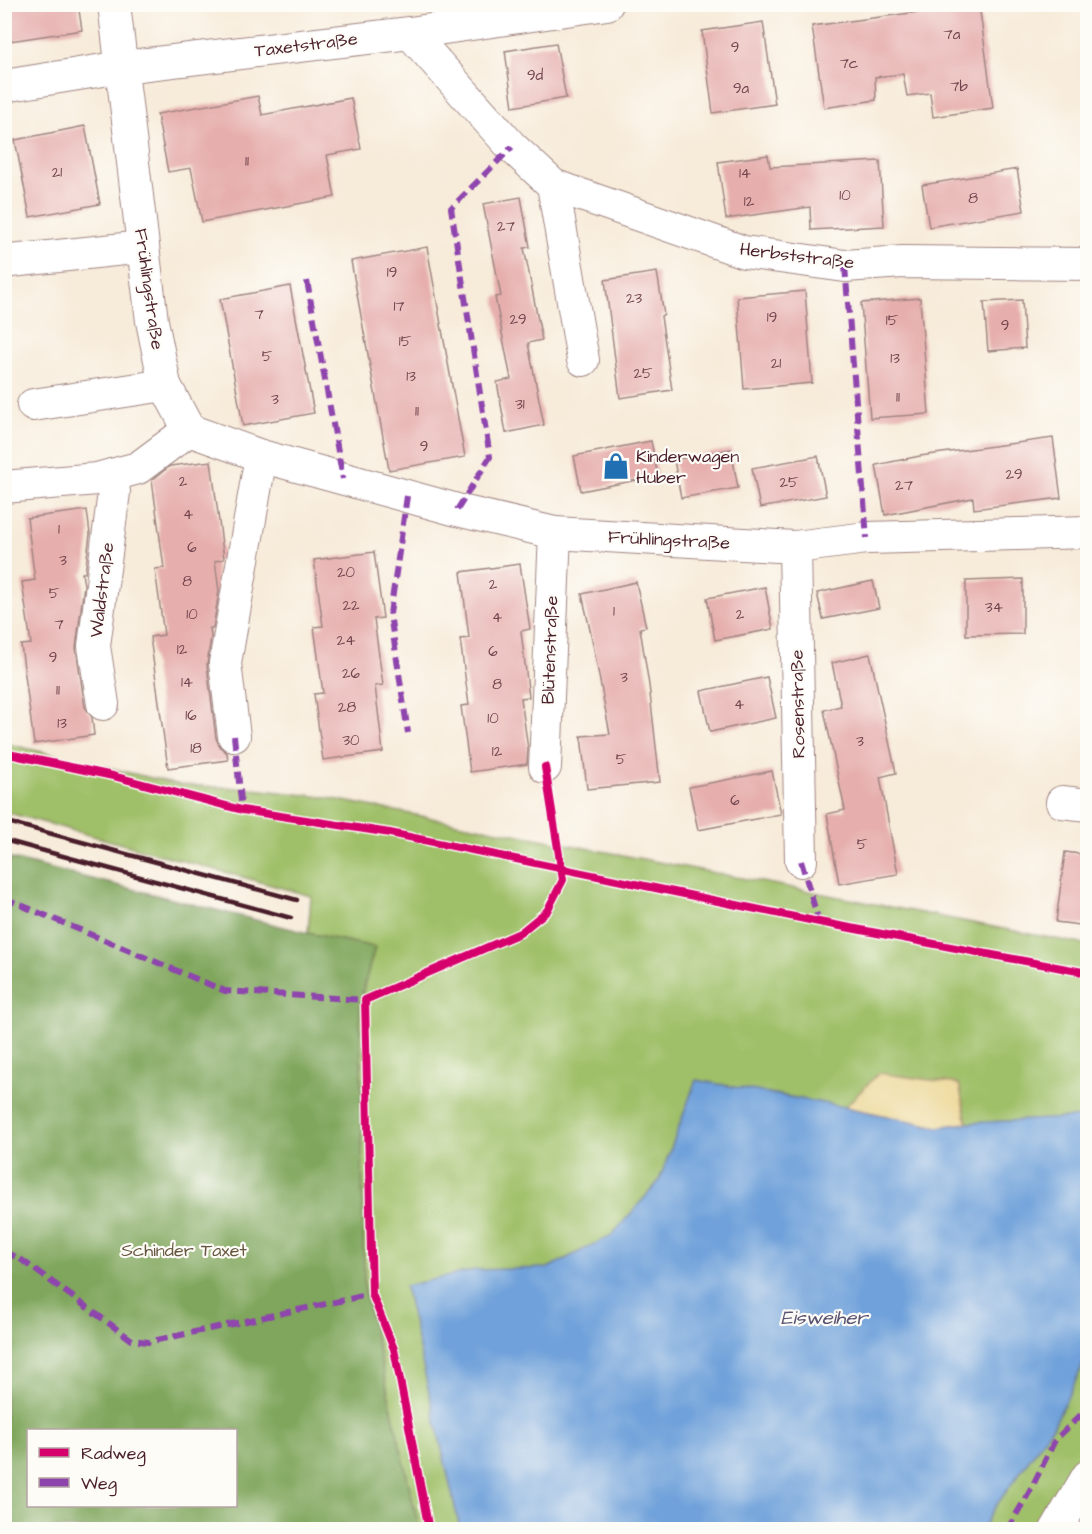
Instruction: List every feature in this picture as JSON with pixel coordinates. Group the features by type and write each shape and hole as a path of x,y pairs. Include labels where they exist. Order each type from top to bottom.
{"street":[{"name":"Frühlingstraße","path":"114,4 152,321 165,385 189,430 261,456 457,510 555,533 795,547 867,538 1088,532"},
{"name":"Taxetstraße","path":"4,86 122,67 410,33 607,4"},
{"name":"Herbststraße","path":"410,33 512,147 554,185 744,252 845,266 903,262 1088,264"},
{"path":"554,185 583,360"},
{"path":"11,261 143,248"},
{"path":"33,405 165,385"},
{"path":"4,487 97,479 138,468 189,430"},
{"path":"234,736 225,663 261,456"},
{"name":"Waldstraße","path":"103,704 94,646 114,492 112,476"},
{"name":"Blütenstraße","path":"545,767 555,533"},
{"name":"Rosenstraße","path":"795,547 801,861"},
{"path":"1056,1530 1088,1476"}],"green space":[{"path":"4,743 181,785 253,789 323,797 1087,945 1087,1454 1042,1529 419,1529 364,1287 360,1001 374,947 308,933 311,896 5,812"},
{"name":"Schinder Taxet","path":"4,857 308,933 375,947 360,1001 364,1287 419,1529 5,1529"}],"sand":[{"path":"879,1073 959,1084 967,1123 938,1127 845,1107"}],"water":[{"name":"Eisweiher","path":"696,1080 845,1107 938,1127 967,1123 1087,1117 1087,1357 1054,1425 993,1510 983,1529 460,1529 405,1286 475,1270 548,1268 612,1235 659,1181"}],"building":[{"path":"4,4 78,4 82,30 4,42"},
{"path":"979,4 993,108 933,117 930,93 907,96 903,74 875,77 876,100 824,108 812,26"},
{"path":"763,22 775,104 713,113 702,31"},
{"path":"556,43 566,98 513,107 505,51"},
{"path":"258,96 262,115 351,98 361,149 327,155 335,197 202,222 191,168 168,172 157,114"},
{"path":"85,126 100,204 30,217 15,140"},
{"path":"768,155 770,167 880,161 884,226 811,230 810,207 726,219 718,162"},
{"path":"1017,169 1024,211 929,227 922,185"},
{"path":"521,197 530,247 524,248 542,340 528,343 544,425 506,433 497,382 511,379 495,297 501,296 483,204"},
{"path":"427,247 465,457 389,470 351,261"},
{"path":"657,272 672,390 620,398 605,280"},
{"path":"290,286 314,413 243,426 220,299"},
{"path":"805,291 812,383 744,389 737,297"},
{"path":"920,298 929,414 870,418 861,303"},
{"path":"1022,300 1025,348 988,351 984,302"},
{"path":"1053,438 1061,498 974,509 973,498 885,515 876,465 920,456"},
{"name":"Kinderwagen Huber","path":"651,441 658,476 581,491 574,456"},
{"path":"731,449 738,488 681,498 674,460"},
{"path":"818,456 826,496 760,508 752,468"},
{"path":"211,461 224,559 215,561 219,591 213,628 210,628 207,665 216,738 220,747 227,753 228,760 168,768 150,637 164,635 155,569 164,568 152,480 170,466"},
{"path":"87,510 90,534 85,573 82,573 84,585 76,648 85,707 92,717 94,735 34,744 21,645 31,644 22,582 35,580 27,518"},
{"path":"374,552 383,618 374,619 383,685 375,686 383,752 323,760 314,694 323,693 314,627 323,626 314,560"},
{"path":"520,564 530,629 521,631 529,697 521,698 528,749 527,764 470,772 461,706 469,705 460,639 469,638 461,572"},
{"path":"1023,579 1023,634 966,635 966,581"},
{"path":"873,581 879,608 823,619 817,593"},
{"path":"636,582 646,627 640,628 660,782 587,789 581,736 610,734 582,594"},
{"path":"765,587 773,629 715,640 707,598"},
{"path":"870,654 896,773 880,777 898,874 839,884 827,814 845,810 824,710 841,706 832,663"},
{"path":"767,677 776,718 710,732 701,691"},
{"path":"772,771 781,814 698,830 689,787"},
{"path":"1065,852 1088,855 1088,926 1056,922"}],"railway":[{"path":"4,821 297,900"},
{"path":"4,840 291,918"}],"marked path":[{"path":"457,510 490,457 451,208 512,147"},
{"path":"845,266 867,538"},
{"path":"307,281 343,479"},
{"path":"407,496 390,614 408,733"},
{"path":"234,736 242,810"},
{"path":"801,861 819,922"},
{"path":"4,898 225,991 365,1000"},
{"path":"4,1252 19,1258 132,1340 148,1342 372,1294"},
{"path":"1007,1530 1030,1491 1055,1440 1088,1408"}],"cycle path":[{"path":"4,753 113,776 242,810 390,833 819,922 1088,973"},
{"path":"429,1530 394,1349 372,1294 365,1000 520,933 547,911 563,880 545,767"}],"place":[{"name":"Kinderwagen Huber","path":"616,466"}]}
